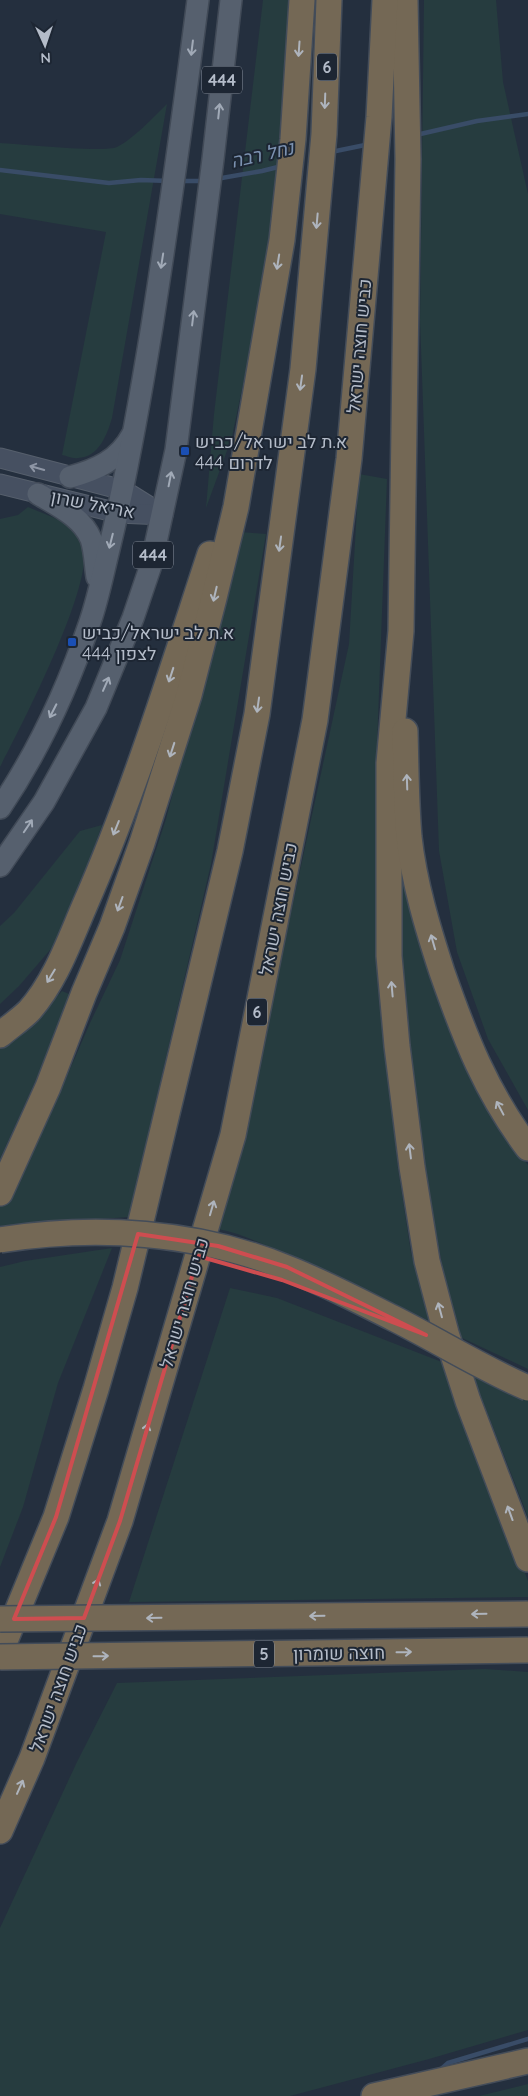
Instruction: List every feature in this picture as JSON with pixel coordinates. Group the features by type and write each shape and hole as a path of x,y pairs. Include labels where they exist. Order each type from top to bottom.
{"highway":[{"path":"0,1194 48,1087 112,927 172,751 217,589 236,507 282,240 293,139 302,0"},
{"name":"6","path":"0,1653 56,1517 125,1288 230,851 257,714 303,369 324,134 329,0"},
{"name":"כביש חוצה ישראל","path":"0,1831 32,1758 120,1521 233,1135 315,720 349,460 379,117 385,0"},
{"path":"405,0 408,158 401,631 409,837 419,892 457,1015 477,1063 505,1117 528,1148"},
{"path":"0,1035 29,1010 46,986 60,962 93,888 156,720 210,554 255,393"},
{"path":"401,631 389,762 389,956 397,1046 412,1167 427,1262 446,1333 468,1401 528,1558"},
{"path":"0,1240 80,1233 118,1232 180,1239 218,1246 287,1267 528,1388"},
{"path":"0,1255 19,1251 80,1246 120,1246 178,1252 215,1260 282,1280 426,1336"},
{"name":"חוצה שומרון","path":"0,1619 528,1614"},
{"name":"חוצה שומרון","path":"0,1657 528,1650"},
{"path":"374,2096 453,2080 528,2061"}],"main road":[{"name":"444","path":"0,808 17,783 57,704 90,622 118,513 170,212 198,0"},
{"name":"444","path":"0,866 44,802 96,708 133,618 151,565 176,450 231,0"},
{"path":"70,477 88,472 118,455 127,445 133,433"},
{"name":"אריאל שרון","path":"0,458 122,490 163,515"},
{"name":"אריאל שרון","path":"0,484 118,513 163,515"},
{"path":"38,494 73,515 90,537 99,590"}],"highlighted area":[{"path":"138,1234 218,1246 287,1267 426,1335 282,1280 198,1256 120,1521 84,1618 14,1619 56,1517"}],"green space":[{"path":"263,0 290,0 274,208 255,327 232,437 206,508 214,414"},
{"path":"424,0 496,0 503,82 528,194 528,1110 488,1039 457,952 439,851 420,320"},
{"path":"167,104 112,418 105,438 97,449 85,457 72,458 62,455 106,232 0,214 0,143 80,149 109,149 117,147 136,133"},
{"path":"359,474 387,479 375,800 377,955 398,1168 411,1253 432,1322 333,1280 257,1242 232,1232 218,1229 262,1046 349,644"},
{"path":"28,507 58,520 72,529 82,541 84,559 79,585 69,618 55,653 0,767 0,519 18,515"},
{"path":"241,532 266,534 211,864 129,1217 0,1226 0,1207 22,1169 57,1099 120,960 166,819"},
{"path":"102,825 78,895 56,943 19,986 0,1004 0,926 14,913 80,831"},
{"path":"409,881 470,1075 499,1129 528,1165 528,1369 460,1337 444,1274 418,1142 395,882"},
{"path":"62,991 74,996 0,1159 0,1048 37,1018"},
{"path":"112,1248 58,1383 23,1507 0,1567 0,1267 25,1261"},
{"path":"230,1288 277,1298 447,1364 528,1581 528,1597 129,1602"},
{"path":"471,1371 504,1390 528,1400 528,1517"},
{"path":"485,1669 528,1672 528,2030 290,2096 0,2096 0,1928 76,1764 117,1683"},
{"path":"528,2084 528,2096 479,2096"}],"waterway":[{"name":"נחל רבה","path":"416,135 477,121 528,114"},
{"name":"נחל רבה","path":"331,152 370,144"},
{"name":"נחל רבה","path":"216,179 282,166"},
{"name":"נחל רבה","path":"0,170 109,183 141,180 169,181"},
{"name":"נחל רבה","path":"179,181 204,181"},
{"path":"439,2071 448,2063 528,2039"}],"place":[{"name":"א.ת לב ישראל/כביש 444 לדרום","path":"185,451"},
{"name":"א.ת לב ישראל/כביש 444 לצפון","path":"72,642"}]}
